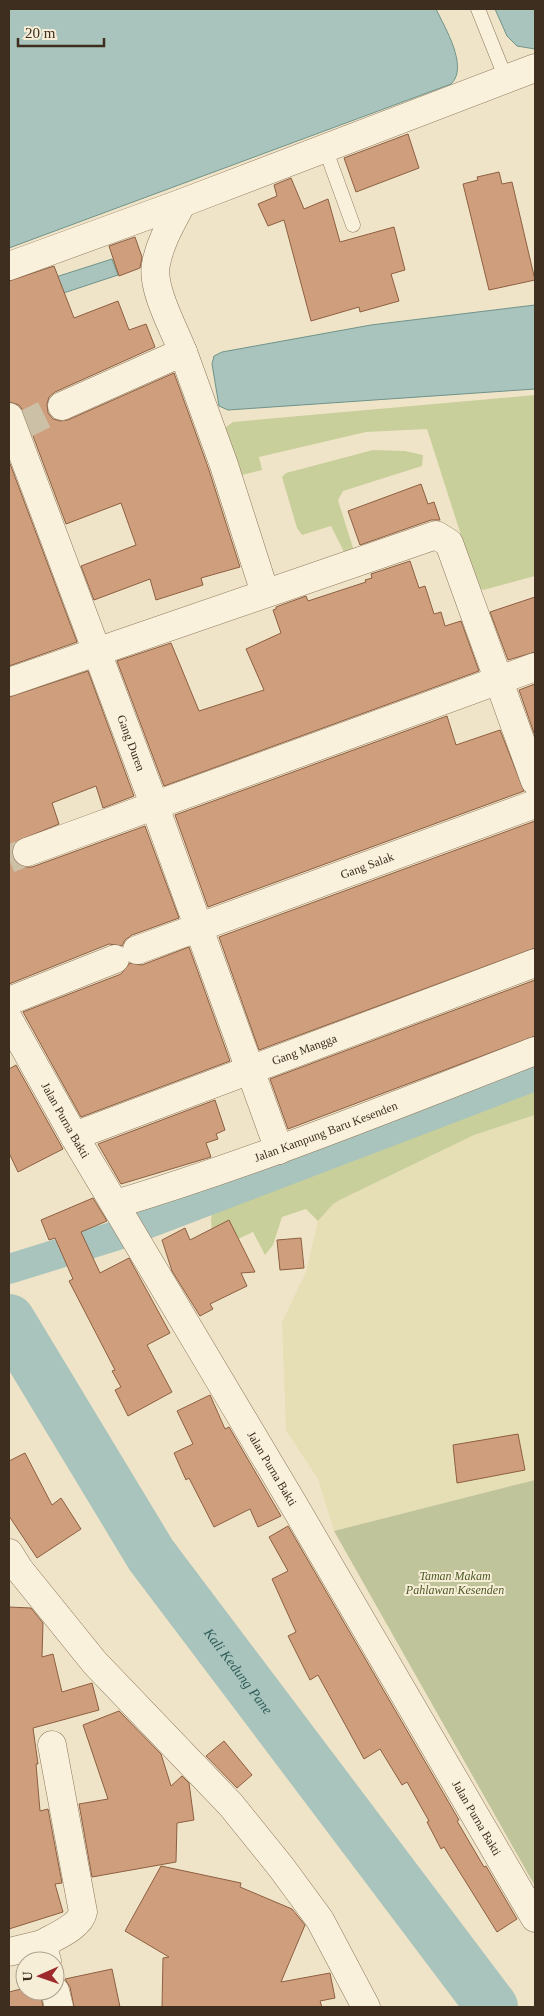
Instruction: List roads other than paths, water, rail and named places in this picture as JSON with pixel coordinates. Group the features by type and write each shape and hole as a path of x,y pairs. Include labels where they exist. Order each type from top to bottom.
{"street":[{"path":"9,266 182,203 535,68"},
{"path":"182,203 160,249 155,273 161,296 224,465 265,593"},
{"path":"62,406 183,352"},
{"name":"Gang Duren","path":"13,426 199,926 279,1150"},
{"path":"9,682 431,536 441,537 449,543 535,781"},
{"path":"27,852 154,804 535,667"},
{"name":"Gang Salak","path":"9,1001 199,926 535,804"},
{"name":"Gang Mangga","path":"74,1136 535,963"},
{"name":"Jalan Purna Bakti","path":"9,1020 74,1136 116,1204 535,1918"},
{"name":"Jalan Kampung Baru Kesenden","path":"116,1204 208,1176 535,1051"},
{"path":"9,1553 19,1569 96,1663 231,1805 281,1867 320,1920 366,2007"},
{"path":"46,1951 82,1916 83,1912 52,1745"}],"lane":[{"path":"478,9 506,79"},
{"path":"325,148 353,225"}],"water":[{"path":"9,9 436,9 454,47 458,68 456,77 451,84 9,248"},
{"path":"495,9 535,9 535,49 517,46 507,36"},
{"path":"112,259 118,275 9,311 9,292"},
{"path":"535,305 535,389 228,410 219,406 212,364 214,356 222,352 371,325"}],"waterway":[{"path":"9,1269 115,1236 535,1076"},
{"name":"Kali Kedung Pane","path":"9,1320 151,1555 492,2007"}],"tunnel":[{"path":"19,427 62,406"},
{"path":"9,859 27,852"}],"park label":[{"name":"Taman Makam Pahlawan Kesenden","path":"455,1583"}]}
